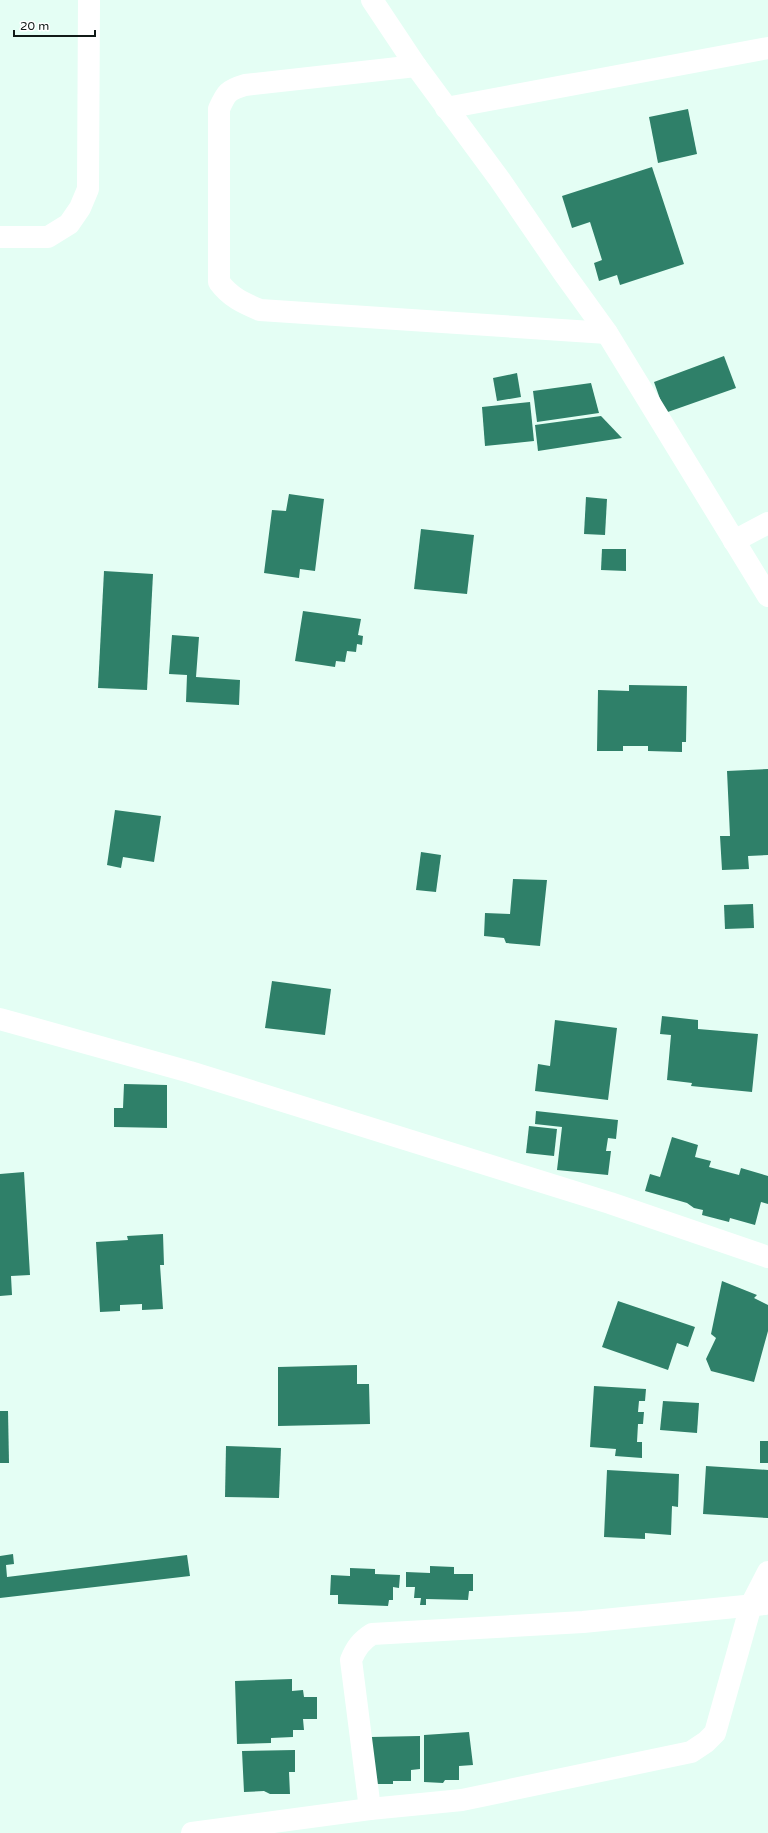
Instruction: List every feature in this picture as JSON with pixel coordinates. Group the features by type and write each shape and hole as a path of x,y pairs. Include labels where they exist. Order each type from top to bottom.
{"street":[{"path":"0,237 48,237 69,224 80,208 88,189 89,0"},
{"path":"372,0 416,66 500,180 562,272 607,333 768,596"},
{"path":"446,108 768,48"},
{"path":"416,66 245,85 231,89 224,96 219,109 219,282 225,291 239,302 260,310 607,333"},
{"path":"734,541 768,523"},
{"path":"0,1019 197,1074 602,1201 768,1257"},
{"path":"192,1833 370,1809 462,1800 691,1752 706,1742 715,1733 760,1604 768,1572"},
{"path":"370,1809 351,1660 360,1644 372,1634 583,1622 760,1604"}],"building":[{"path":"688,109 697,154 658,163 649,117"},
{"path":"652,167 684,264 620,285 617,275 599,281 594,263 602,260 590,222 572,228 562,196"},
{"path":"724,356 736,388 665,413 654,382"},
{"path":"517,373 521,397 497,401 493,378"},
{"path":"591,383 599,413 537,422 533,391"},
{"path":"530,402 534,441 485,446 482,407"},
{"path":"601,416 622,438 538,451 535,425"},
{"path":"289,494 324,499 315,571 300,569 299,578 264,573 272,510 286,511"},
{"path":"586,497 607,499 605,535 584,534"},
{"path":"421,529 474,535 467,594 414,589"},
{"path":"602,549 626,549 626,571 601,570"},
{"path":"104,571 153,574 147,690 98,688"},
{"path":"303,611 361,619 358,635 363,636 362,645 357,644 356,652 347,651 345,662 336,661 335,667 295,661"},
{"path":"172,635 199,637 196,677 240,680 239,705 186,702 187,675 169,674"},
{"path":"629,685 687,686 686,742 682,742 682,752 648,751 648,746 623,746 623,751 597,751 598,690 629,691"},
{"path":"768,769 768,855 748,856 749,869 722,870 720,836 730,836 727,771"},
{"path":"115,810 161,816 154,862 123,857 121,868 107,865"},
{"path":"421,852 441,855 436,892 416,890"},
{"path":"513,879 547,880 540,946 506,943 504,938 484,936 485,913 510,914"},
{"path":"753,904 754,928 725,929 724,905"},
{"path":"272,981 331,989 325,1035 265,1028"},
{"path":"662,1016 698,1020 698,1029 758,1034 752,1092 691,1086 692,1083 667,1080 671,1035 660,1034"},
{"path":"555,1020 617,1028 608,1100 535,1091 538,1064 550,1066"},
{"path":"124,1084 167,1085 167,1128 114,1127 114,1108 123,1108"},
{"path":"536,1111 618,1120 616,1139 608,1138 606,1151 611,1151 608,1175 557,1170 562,1127 535,1124"},
{"path":"529,1126 557,1129 554,1156 526,1153"},
{"path":"672,1137 698,1145 695,1157 711,1161 709,1167 739,1175 741,1168 768,1176 768,1204 761,1202 755,1225 730,1218 729,1222 702,1215 703,1210 694,1208 687,1203 645,1191 650,1174 660,1177"},
{"path":"24,1172 30,1275 11,1276 12,1295 0,1296 0,1174"},
{"path":"163,1234 164,1265 160,1265 163,1309 142,1310 142,1304 120,1305 120,1311 100,1312 96,1242 128,1240 127,1236"},
{"path":"722,1281 757,1295 754,1298 768,1305 768,1331 754,1382 711,1371 706,1359 716,1338 711,1334"},
{"path":"618,1301 695,1327 688,1347 677,1343 668,1370 602,1347"},
{"path":"357,1365 357,1384 369,1384 370,1424 278,1426 278,1367"},
{"path":"594,1386 646,1389 645,1401 639,1401 638,1412 644,1412 643,1424 638,1424 637,1442 642,1442 642,1458 615,1456 616,1449 590,1447"},
{"path":"663,1401 699,1403 697,1433 660,1430"},
{"path":"0,1411 8,1411 9,1463 0,1463"},
{"path":"760,1441 768,1441 768,1463 760,1463"},
{"path":"226,1446 281,1448 279,1498 225,1497"},
{"path":"706,1466 768,1470 768,1518 703,1514"},
{"path":"607,1470 679,1474 678,1507 672,1506 671,1535 645,1533 645,1539 604,1537"},
{"path":"13,1554 14,1564 6,1565 7,1577 187,1555 190,1576 0,1598 0,1556"},
{"path":"430,1566 454,1567 454,1574 473,1574 473,1591 469,1591 468,1600 426,1599 426,1605 420,1605 421,1598 414,1598 415,1587 406,1587 406,1572 430,1573"},
{"path":"350,1568 375,1569 375,1574 400,1575 399,1588 393,1587 393,1600 389,1600 388,1606 338,1604 338,1595 330,1595 331,1575 350,1576"},
{"path":"292,1679 292,1691 303,1690 304,1697 317,1697 317,1719 303,1719 304,1730 293,1730 293,1737 271,1738 271,1743 237,1744 235,1681"},
{"path":"469,1732 473,1765 459,1766 459,1780 445,1780 443,1783 424,1782 424,1735"},
{"path":"420,1736 420,1769 411,1770 411,1781 393,1781 393,1784 371,1784 371,1737"},
{"path":"295,1750 295,1772 289,1772 290,1794 270,1794 264,1791 244,1792 242,1751"}]}
